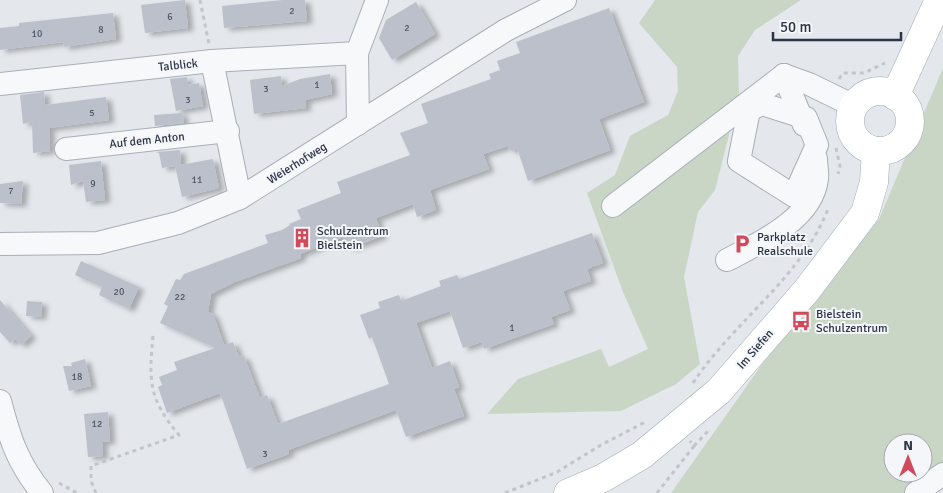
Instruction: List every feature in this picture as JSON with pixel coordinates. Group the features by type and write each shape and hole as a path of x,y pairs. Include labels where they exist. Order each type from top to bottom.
{"main road":[{"path":"895,96 940,0"},
{"path":"879,91 895,96 905,105 909,114 908,133 895,148 876,151 859,142 853,134 851,115 854,106 869,94 879,91"},
{"name":"Im Siefen","path":"568,493 607,485 718,391 807,290 865,213 874,182 876,151"}],"street":[{"path":"358,124 357,53 377,0"},
{"name":"Weierhofweg","path":"0,244 98,243 178,223 240,198 506,30 565,0"},
{"name":"Talblick","path":"0,84 212,61 357,53"},
{"path":"212,61 228,131 240,198"},
{"path":"784,75 809,84 854,106"},
{"path":"784,75 800,116"},
{"path":"613,206 784,75"},
{"path":"762,104 806,118 818,145 815,150 794,196 738,161 749,110 762,104"},
{"name":"Auf dem Anton","path":"66,149 228,131"},
{"path":"728,260 788,226 813,194 817,178 815,150"},
{"path":"0,401 12,446 23,467 42,493"},
{"path":"916,493 943,474"}],"path":[{"path":"200,0 212,61"},
{"path":"96,493 91,481 90,466 179,435 165,419 154,398 149,376 153,335"}],"green space":[{"path":"655,0 801,0 755,30 738,56 739,96 715,190 698,212 684,277 700,364 676,384 621,411 487,414 518,379 601,349 609,367 648,349 623,292 587,193 615,175 630,136 668,115 678,91 677,67 639,23"},
{"path":"943,68 943,470 933,477 933,433 883,433 883,483 924,483 910,493 671,493 763,363 879,219"}],"building":[{"path":"185,0 188,28 145,33 141,5"},
{"path":"283,0 305,0 307,21 224,28 222,6"},
{"path":"416,2 435,34 392,60 379,38 386,20"},
{"name":"Schulzentrum Bielstein","path":"609,8 644,102 599,119 610,150 528,181 517,148 510,151 508,146 483,154 489,169 430,190 436,210 417,217 413,204 376,218 382,236 350,248 343,237 300,254 301,258 235,282 211,294 208,312 213,314 224,345 233,342 239,357 244,356 260,398 267,395 278,424 389,384 372,337 369,339 360,315 380,308 378,302 399,295 401,301 441,286 439,281 457,275 459,279 592,233 603,263 587,269 591,281 563,291 570,310 551,317 554,324 484,349 482,342 463,348 450,311 416,323 432,368 450,361 459,387 454,389 464,416 406,437 396,410 288,450 289,454 247,469 220,393 167,413 158,387 162,385 159,377 177,370 174,362 215,348 160,323 168,306 164,304 176,279 180,280 184,274 268,243 265,235 282,230 289,224 301,219 297,210 341,193 337,182 410,155 400,133 428,123 421,104 491,79 489,74 500,70 497,61 520,53 516,42"},
{"path":"113,13 116,39 64,47 63,42 0,50 0,28 19,26 19,23"},
{"path":"330,74 332,94 305,100 306,108 254,114 250,80 281,76 282,86 300,79"},
{"path":"187,77 188,85 199,83 203,106 176,111 170,79"},
{"path":"44,92 45,105 106,97 109,120 49,128 50,151 33,153 32,122 23,124 20,95"},
{"path":"182,113 184,123 155,126 154,115"},
{"path":"180,150 181,165 162,168 159,153 156,152"},
{"path":"213,159 219,188 182,197 175,166"},
{"path":"101,161 105,200 86,202 83,181 71,185 69,165"},
{"path":"23,181 21,204 0,203 0,184"},
{"path":"81,261 139,287 129,309 99,295 102,287 75,275"},
{"path":"0,300 31,336 21,345 15,339 10,343 0,332"},
{"path":"27,301 42,302 41,317 26,316"},
{"path":"85,359 91,386 69,391 63,366 72,366 71,363"},
{"path":"108,412 110,441 102,442 103,456 88,457 84,414"}],"place":[{"name":"Schulzentrum Bielstein","path":"302,238"},
{"name":"Parkplatz Realschule","path":"742,244"},
{"name":"Bielstein Schulzentrum","path":"801,321"}]}
